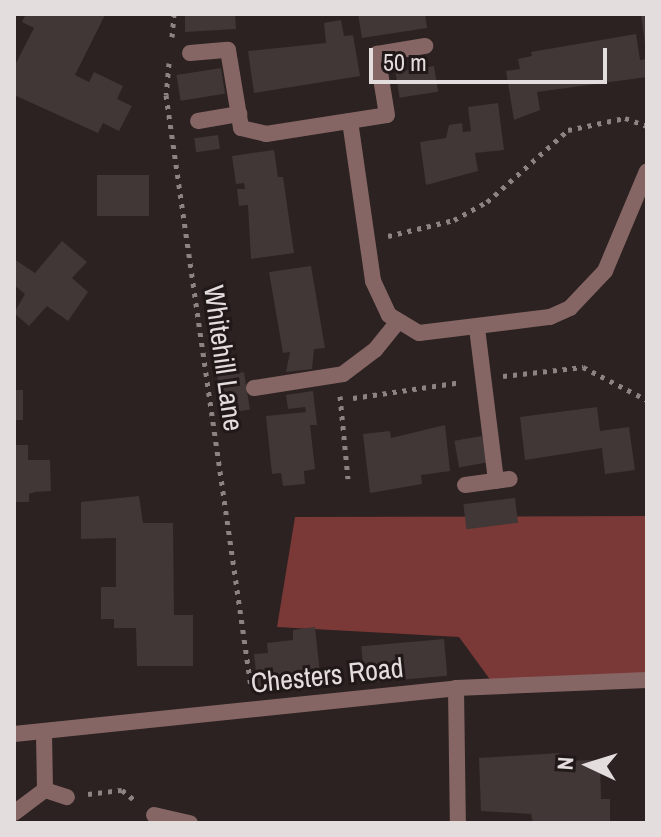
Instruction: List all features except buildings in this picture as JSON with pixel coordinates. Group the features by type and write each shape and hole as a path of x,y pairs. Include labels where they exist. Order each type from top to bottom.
{"street":[{"path":"190,53 228,50 241,128 266,134 387,115 377,54 425,46"},
{"path":"198,121 239,114"},
{"path":"350,121 367,240 380,301 397,323 419,333 550,317 570,308 605,271 643,203 647,171"},
{"path":"254,388 337,376 375,350 397,323"},
{"path":"465,485 503,480 477,328"},
{"name":"Chesters Road","path":"14,734 456,688 647,680"},
{"path":"456,688 458,823"},
{"path":"44,731 45,790"},
{"path":"45,790 67,797"},
{"path":"14,813 45,790"},
{"path":"154,815 190,823"}],"path":[{"path":"171,41 174,14"},
{"name":"Whitehill Lane","path":"170,55 166,95 254,708"},
{"path":"367,240 454,220 487,202 568,130 625,118 647,126"},
{"path":"337,376 348,479"},
{"path":"67,797 122,790 154,815"}],"shaded area":[{"path":"647,516 647,677 494,685 459,637 277,627 295,517"}]}
